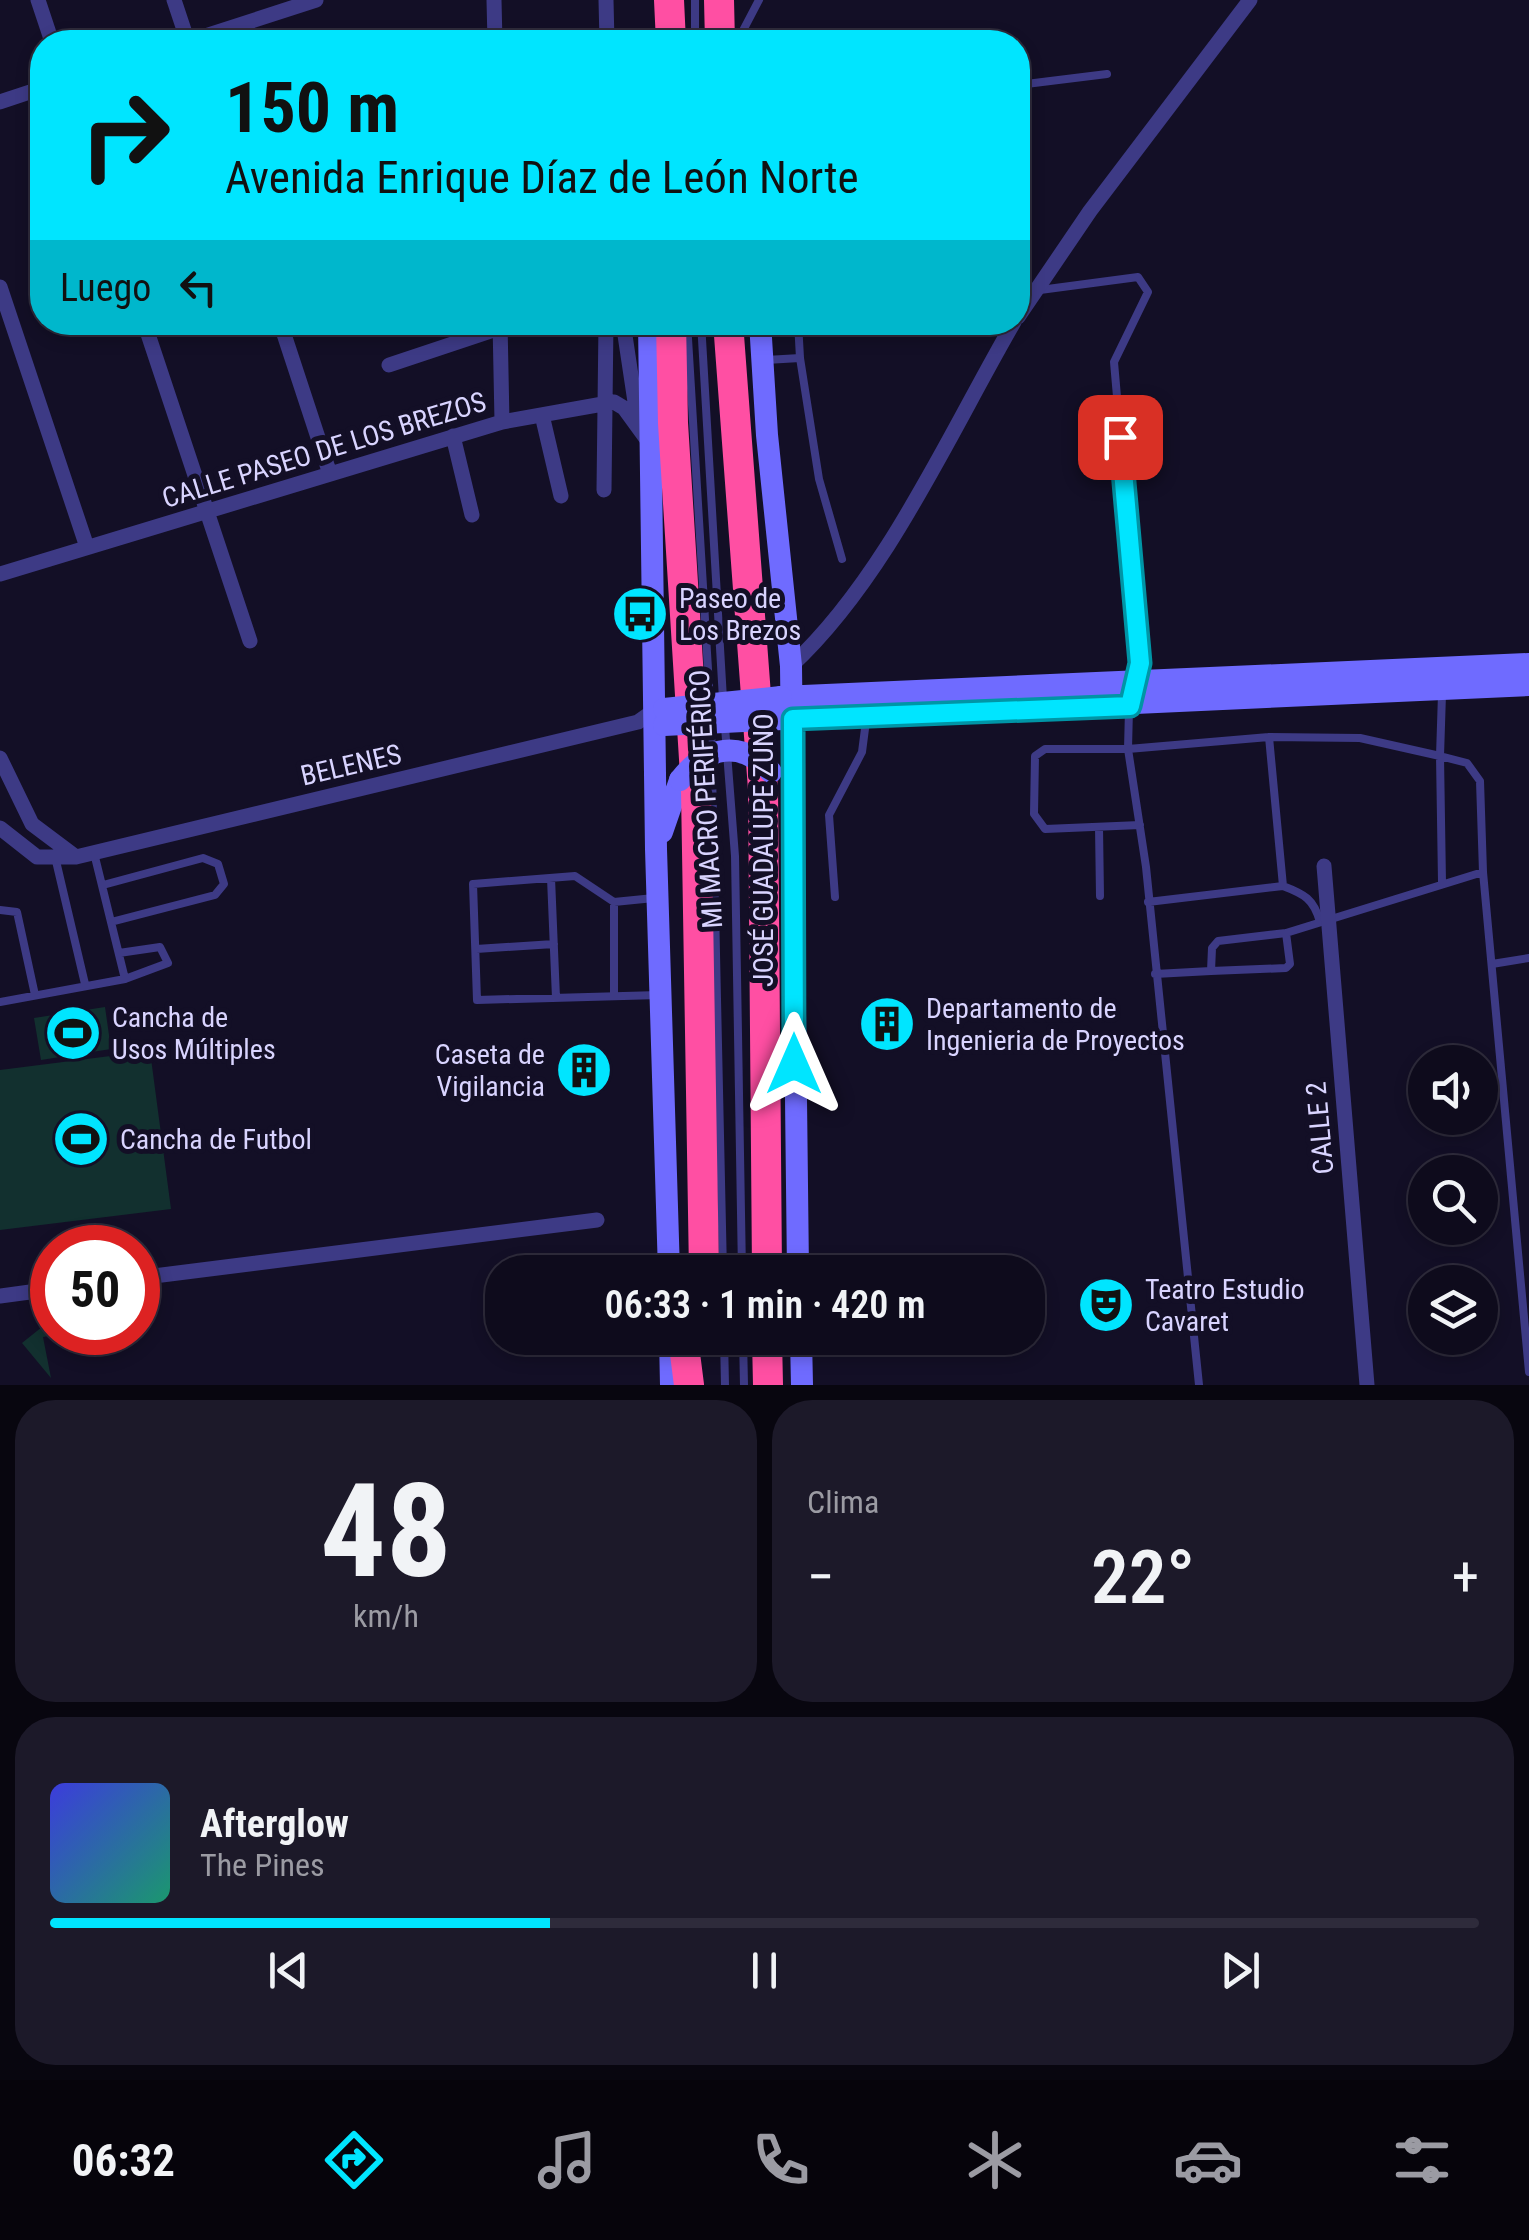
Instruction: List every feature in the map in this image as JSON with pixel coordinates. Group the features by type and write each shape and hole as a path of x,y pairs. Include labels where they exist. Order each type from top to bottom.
{"highway":[{"path":"721,30 722,0"},
{"path":"671,335 673,423 696,791 704,1255"},
{"path":"729,335 763,789 767,1255"},
{"path":"685,1355 689,1385"},
{"path":"705,1355 706,1385"},
{"path":"767,1355 768,1385"}],"main road":[{"path":"722,0 732,30"},
{"path":"648,335 643,434 655,718 669,1255"},
{"name":"JOSÉ GUADALUPE ZUNO","path":"761,335 791,666 787,708 794,839 798,1255"},
{"path":"787,708 866,716 1130,706 1441,678 1529,664"},
{"path":"655,718 1134,682 1441,678 1529,685"},
{"path":"656,849 680,780 704,755 727,749 752,754 772,772 786,801 794,839"},
{"path":"670,1355 671,1385"},
{"path":"801,1355 802,1385"}],"street":[{"path":"38,0 48,30"},
{"path":"174,0 184,30"},
{"path":"225,30 316,0"},
{"path":"494,0 494,30"},
{"path":"606,0 607,30"},
{"path":"1030,299 1250,0"},
{"path":"0,102 30,92"},
{"path":"0,287 87,547"},
{"path":"148,335 250,641"},
{"path":"284,335 330,474"},
{"path":"388,364 471,335"},
{"path":"500,335 502,422"},
{"path":"604,490 606,335"},
{"path":"625,335 643,434"},
{"path":"791,666 836,615 902,518 1007,335"},
{"path":"603,402 624,408 643,434"},
{"name":"CALLE PASEO DE LOS BREZOS","path":"0,574 502,422 603,402"},
{"path":"542,414 561,496"},
{"path":"453,436 472,515"},
{"name":"BELENES","path":"56,860 655,718"},
{"path":"0,758 32,824 76,857"},
{"path":"0,828 37,858 56,860"},
{"name":"CALLE 2","path":"1324,866 1324,920 1366,1385"},
{"path":"160,1275 596,1220"},
{"path":"0,1296 30,1292"}],"lane":[{"path":"694,0 695,30"},
{"path":"742,30 758,0"},
{"path":"1030,84 1108,74"},
{"path":"1035,291 1138,277 1148,292 1114,362 1140,663 1130,706 1128,750 1140,825 1198,1385"},
{"name":"MI MACRO PERIFÉRICO","path":"689,335 716,806 723,1255"},
{"name":"MI MACRO PERIFÉRICO","path":"702,335 735,856 742,1255"},
{"path":"799,335 819,479 842,559"},
{"path":"762,360 800,358"},
{"path":"1441,678 1442,882"},
{"path":"835,897 829,815 862,752 866,716"},
{"path":"1269,737 1283,886"},
{"path":"1140,825 1045,829 1034,814 1035,756 1045,748 1128,750 1269,737 1360,738 1467,763 1480,781 1483,872 1529,1372"},
{"path":"1099,828 1100,896"},
{"path":"94,852 125,980"},
{"path":"102,886 203,858 218,864 224,884 215,895 111,922"},
{"path":"56,860 86,984"},
{"path":"1212,971 1214,943 1286,933 1374,909 1442,882 1483,872"},
{"path":"658,898 614,902 588,881 575,876 474,884 478,1000 662,995"},
{"path":"551,878 556,998"},
{"path":"1148,902 1283,886 1303,894 1316,905 1324,920"},
{"path":"614,902 614,996"},
{"path":"0,910 18,912 34,995"},
{"path":"1155,974 1286,968 1290,964 1286,933"},
{"path":"476,949 554,944"},
{"path":"0,1002 125,980 164,968 168,963 160,947 119,952"},
{"path":"1492,964 1529,958"},
{"path":"724,1355 724,1385"},
{"path":"743,1355 744,1385"}],"green space":[{"name":"Cancha de Usos Múltiples","path":"105,1007 111,1049 41,1060 34,1018"},
{"name":"Cancha de Futbol","path":"150,1051 171,1209 0,1230 0,1070"},
{"path":"30,1337 30,1353 22,1343"},
{"path":"32,1355 47,1355 51,1378"}],"place":[{"name":"Paseo de Los Brezos","path":"640,614"},
{"name":"Departamento de Ingenieria de Proyectos","path":"887,1024"},
{"name":"Cancha de Usos Múltiples","path":"73,1033"},
{"name":"Caseta de Vigilancia","path":"584,1070"},
{"name":"Cancha de Futbol","path":"81,1139"},
{"name":"Teatro Estudio Cavaret","path":"1106,1305"}],"route":[{"path":"794,1064 793,719 1130,706 1140,663 1120,437"}]}
